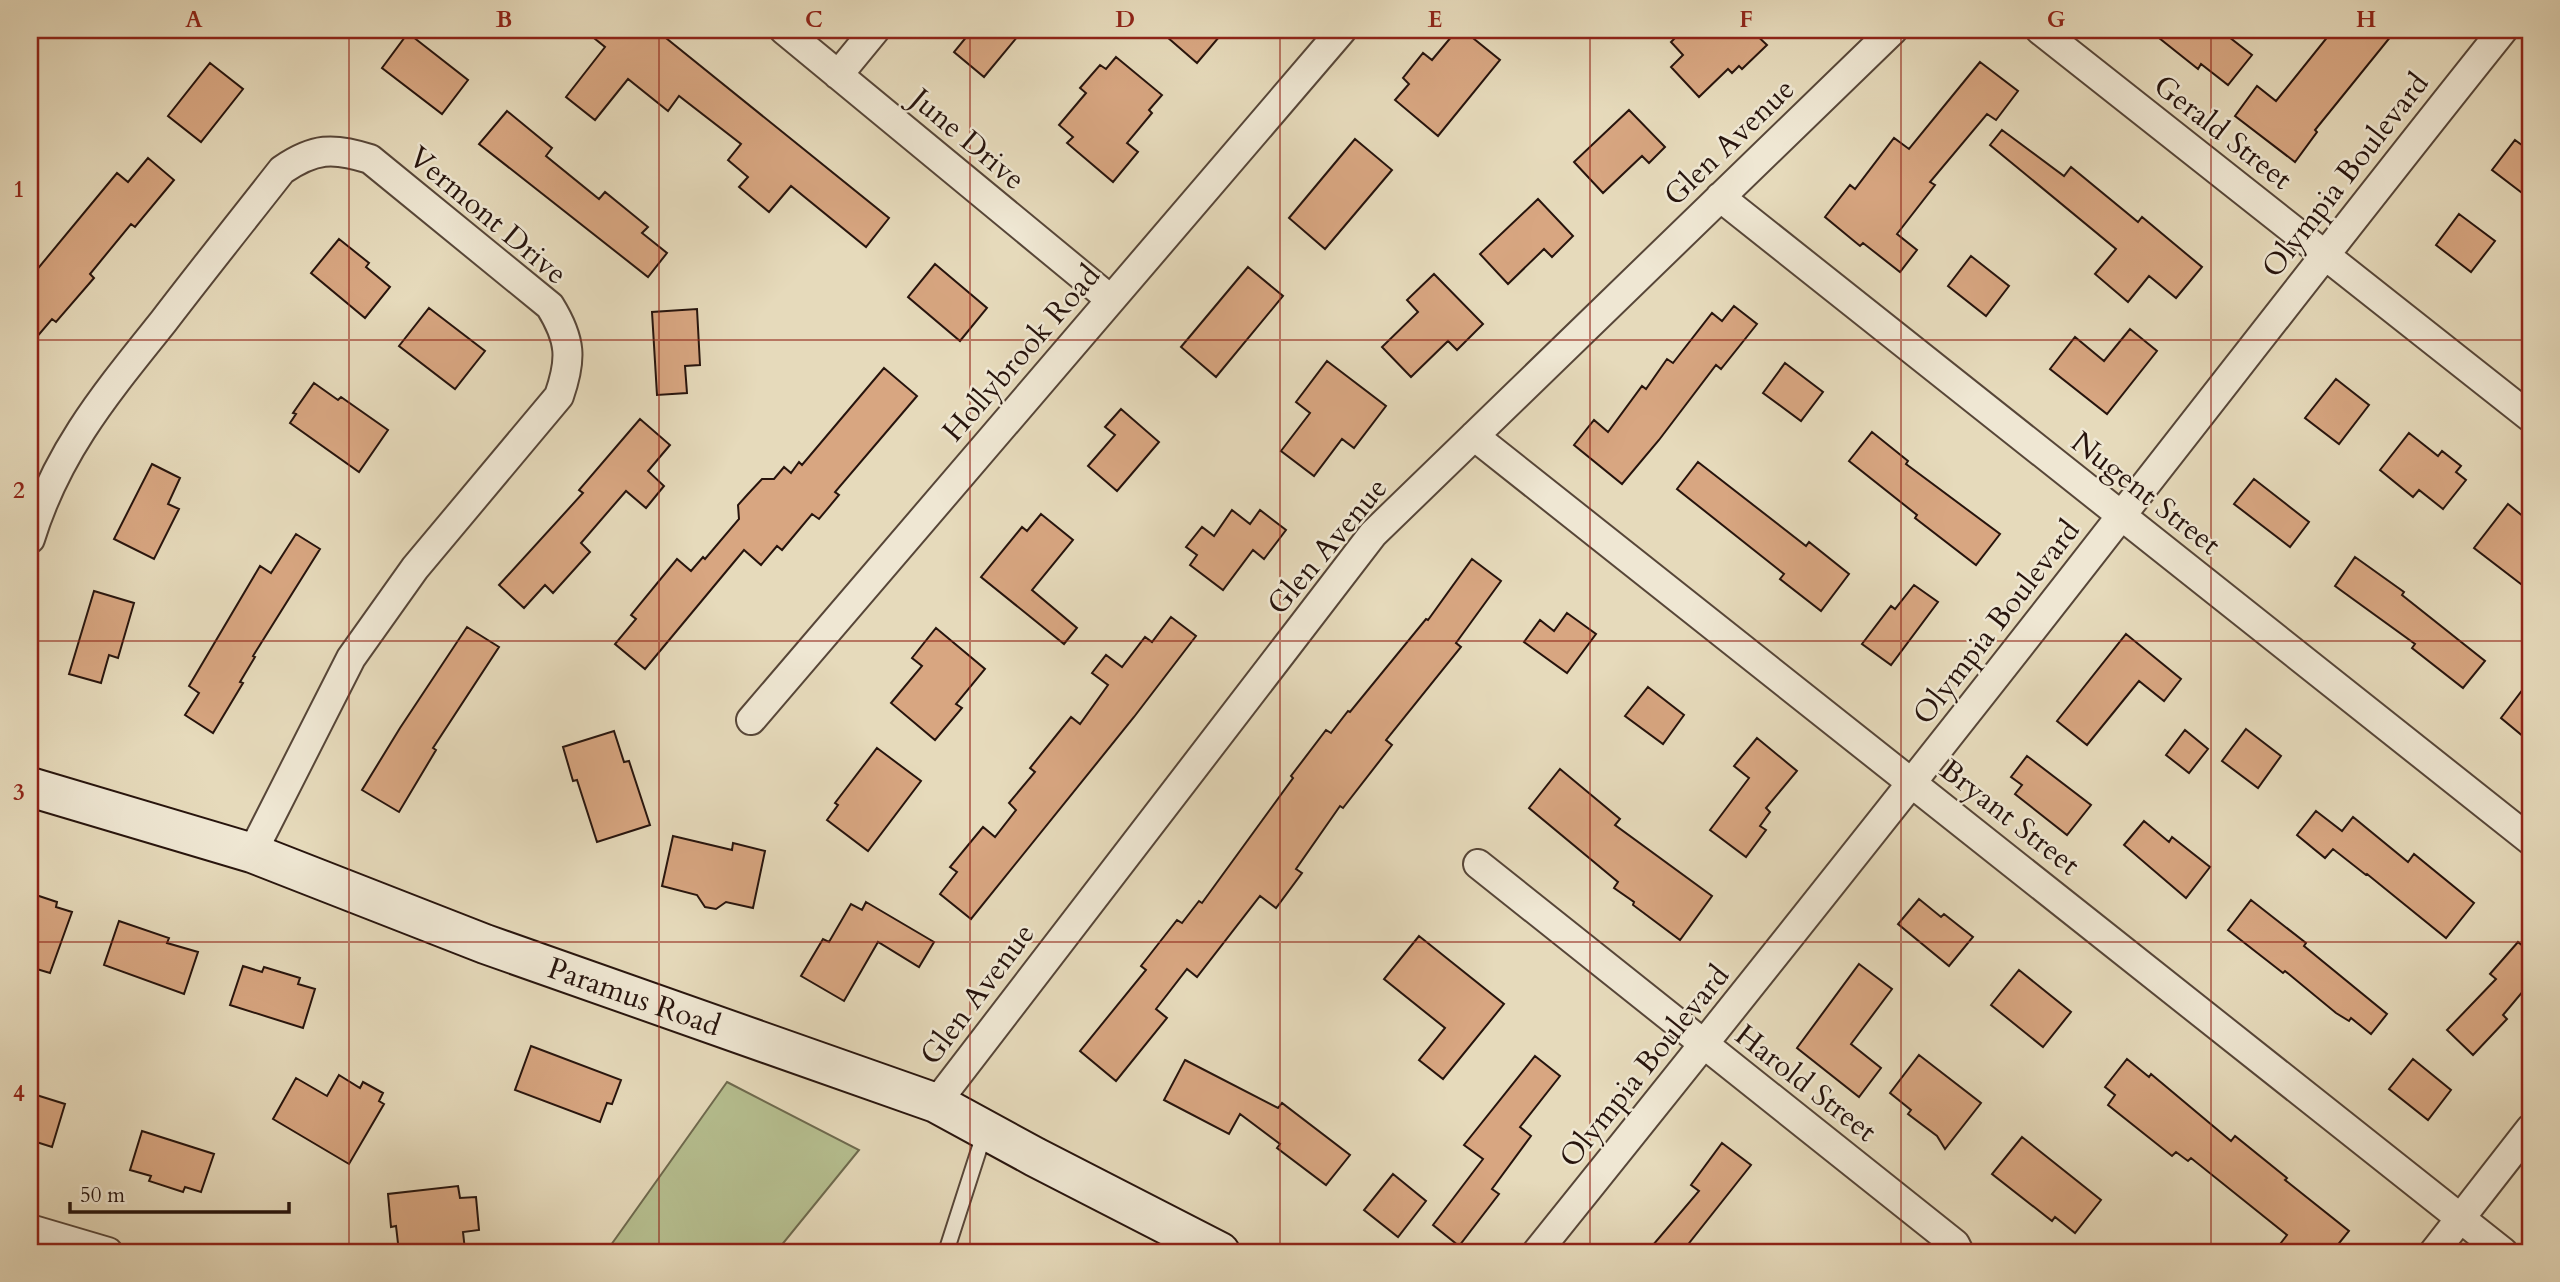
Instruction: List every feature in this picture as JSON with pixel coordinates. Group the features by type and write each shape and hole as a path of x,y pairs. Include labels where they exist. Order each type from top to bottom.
{"main road":[{"name":"Paramus Road","path":"30,787 252,853 485,944 936,1103 1220,1252"}],"street":[{"name":"June Drive","path":"784,30 1110,299"},
{"path":"838,75 875,30"},
{"name":"Hollybrook Road","path":"751,720 1342,30"},
{"name":"Glen Avenue","path":"936,1103 1373,534 1893,30"},
{"name":"Gerald Street","path":"2040,30 2530,417"},
{"name":"Olympia Boulevard","path":"1537,1252 2122,516 2324,254 2503,30"},
{"name":"Vermont Drive","path":"30,539 38,511 63,458 93,409 282,170 300,158 323,150 346,151 370,159 550,306 563,327 569,352 567,373 559,396 415,568 351,658 252,853"},
{"name":"Nugent Street","path":"1720,197 2530,840"},
{"name":"Bryant Street","path":"1474,436 2503,1252"},
{"name":"Harold Street","path":"1478,863 1955,1244 1959,1252"},
{"path":"2434,1252 2530,1129"},
{"path":"30,1229 108,1252"}],"lane":[{"path":"946,1252 985,1130"}],"green space":[{"path":"727,1082 859,1150 776,1252 606,1252"}],"building":[{"path":"584,30 656,30 889,218 866,247 791,186 769,212 739,187 748,177 728,160 741,144 679,96 668,111 628,79 595,120 566,97 605,47"},
{"path":"972,30 1023,30 984,77 954,52"},
{"path":"1159,30 1225,30 1197,63"},
{"path":"1457,30 1463,30 1500,60 1438,136 1395,100 1409,84 1403,78 1423,53 1432,60"},
{"path":"1683,30 1751,30 1767,45 1742,69 1739,66 1732,73 1728,69 1699,97 1671,67 1683,55 1671,42"},
{"path":"2149,30 2220,30 2252,55 2228,85 2201,64 2198,69"},
{"path":"2333,30 2396,30 2315,130 2317,132 2295,162 2235,116 2257,86 2276,101"},
{"path":"408,33 468,80 442,114 382,68"},
{"path":"1116,57 1162,95 1149,110 1152,113 1127,143 1138,152 1113,182 1067,143 1073,137 1059,125 1086,93 1080,88 1100,65 1106,69"},
{"path":"1980,62 2018,91 1996,120 1987,114 1930,182 1935,185 1897,234 1917,250 1900,272 1863,243 1860,246 1825,217 1850,185 1855,189 1894,138 1909,149"},
{"path":"210,63 243,89 201,142 168,116"},
{"path":"1629,110 1665,147 1649,163 1642,156 1603,193 1574,162"},
{"path":"507,111 552,148 546,156 599,199 605,192 648,227 642,233 667,253 648,277 479,144"},
{"path":"2002,130 2064,176 2071,167 2138,222 2142,217 2202,267 2176,298 2149,276 2128,302 2095,274 2116,249 1990,145"},
{"path":"1355,139 1392,170 1325,249 1289,218"},
{"path":"2515,140 2530,151 2530,199 2492,170"},
{"path":"148,158 174,180 135,227 131,224 90,274 94,278 56,322 52,319 30,345 30,278 117,173 128,182"},
{"path":"1538,199 1573,236 1552,257 1544,249 1508,284 1480,254"},
{"path":"2459,214 2495,241 2471,272 2436,245"},
{"path":"339,239 369,263 366,267 390,287 365,318 311,273"},
{"path":"1971,256 2009,286 1986,316 1948,286"},
{"path":"935,264 987,308 960,341 908,297"},
{"path":"1248,267 1283,296 1216,377 1181,347"},
{"path":"1434,274 1483,324 1457,350 1448,341 1411,377 1382,347 1418,312 1407,300"},
{"path":"1734,306 1757,324 1721,369 1716,365 1622,484 1574,445 1594,420 1608,432 1642,386 1646,389 1667,359 1673,363 1712,313 1722,321"},
{"path":"429,308 485,351 455,389 399,346"},
{"path":"697,309 700,365 685,366 687,393 657,395 652,312"},
{"path":"2130,329 2157,351 2107,414 2050,369 2075,337 2104,361"},
{"path":"1327,361 1386,406 1354,448 1342,439 1314,476 1281,451 1310,413 1296,402"},
{"path":"1785,363 1823,392 1801,421 1763,393"},
{"path":"884,368 917,396 835,492 839,495 819,519 812,514 782,550 777,546 761,565 744,550 645,669 615,644 636,619 631,615 677,559 691,571 703,557 705,559 739,519 738,505 762,479 774,479 784,467 791,473 799,462 802,465"},
{"path":"2336,379 2369,405 2339,444 2305,418"},
{"path":"314,383 338,400 341,397 388,430 359,472 290,423 296,414 293,413"},
{"path":"1121,409 1159,442 1117,491 1088,466 1115,435 1105,427"},
{"path":"640,419 670,445 648,471 664,486 646,508 626,491 581,543 590,552 553,593 545,585 524,608 499,585 583,493 579,490"},
{"path":"1872,432 1908,461 1906,464 2000,534 1976,565 1915,518 1917,515 1849,461"},
{"path":"2409,433 2438,456 2442,451 2461,466 2456,472 2466,480 2443,509 2419,490 2413,497 2380,470"},
{"path":"1698,462 1806,546 1809,542 1849,574 1821,611 1780,579 1784,574 1677,489"},
{"path":"152,464 180,478 168,504 179,509 154,559 114,539"},
{"path":"2254,479 2309,522 2290,547 2234,504"},
{"path":"2508,504 2530,522 2530,591 2474,548"},
{"path":"1232,510 1250,524 1260,510 1286,530 1264,559 1253,550 1223,590 1190,565 1197,555 1186,547 1202,527 1214,536"},
{"path":"1041,514 1073,540 1032,590 1077,628 1064,644 981,577 1022,527 1027,531"},
{"path":"296,534 320,549 253,656 255,657 240,682 243,683 213,733 185,715 199,693 189,686 260,566 271,573"},
{"path":"2355,557 2404,592 2402,595 2485,661 2463,688 2412,648 2415,644 2335,586"},
{"path":"1472,559 1501,581 1456,643 1461,647 1386,740 1392,745 1343,808 1340,806 1296,869 1302,873 1276,908 1260,896 1197,977 1187,969 1156,1009 1167,1018 1116,1081 1080,1051 1146,970 1141,966 1177,920 1182,923 1199,901 1202,903 1326,730 1331,733 1348,711 1350,712 1426,619 1428,620"},
{"path":"1914,585 1938,602 1891,665 1862,644 1891,606 1895,609"},
{"path":"94,591 134,603 118,658 109,655 101,683 69,674"},
{"path":"1567,613 1596,634 1567,673 1524,642 1540,620 1554,631"},
{"path":"1171,617 1196,636 971,919 940,894 957,872 950,867 983,827 995,837 1016,810 1009,803 1035,772 1030,768 1071,717 1080,724 1108,685 1092,673 1106,655 1122,667 1145,637 1152,642"},
{"path":"467,627 499,647 433,748 436,750 399,812 362,790"},
{"path":"936,628 985,669 956,704 962,708 935,740 891,703 922,666 912,658"},
{"path":"2126,634 2181,679 2164,701 2139,681 2087,745 2057,721"},
{"path":"2530,680 2530,742 2501,718"},
{"path":"1648,687 1684,715 1663,744 1625,716"},
{"path":"2246,729 2281,756 2258,788 2222,761"},
{"path":"2185,730 2208,749 2189,773 2166,755"},
{"path":"614,731 624,762 629,761 650,825 597,842 563,747"},
{"path":"1757,738 1797,771 1766,808 1770,812 1760,826 1766,830 1746,857 1710,830 1749,778 1734,766"},
{"path":"877,748 921,781 868,851 827,820 838,805 835,803"},
{"path":"2027,756 2091,805 2067,835 2015,794 2022,785 2011,777"},
{"path":"1560,769 1620,819 1615,825 1712,896 1680,940 1633,905 1634,902 1614,888 1618,882 1529,808"},
{"path":"2316,811 2342,831 2353,817 2408,862 2414,854 2474,903 2446,938 2333,849 2325,858 2297,835"},
{"path":"2144,821 2169,842 2172,837 2210,867 2186,898 2124,845"},
{"path":"673,836 732,850 733,843 765,851 753,908 726,902 716,909 705,907 697,895 662,886"},
{"path":"30,893 57,902 56,907 72,912 50,973 30,967"},
{"path":"1919,899 1941,917 1944,914 1973,937 1949,966 1898,924"},
{"path":"2251,900 2306,943 2304,946 2387,1014 2371,1034 2351,1018 2349,1021 2336,1013 2285,971 2283,973 2228,930"},
{"path":"866,902 934,942 919,967 878,942 844,1001 801,976 823,939 829,942 851,904 862,910"},
{"path":"119,921 169,938 167,943 198,952 184,994 104,965"},
{"path":"1419,936 1504,1004 1443,1079 1419,1060 1445,1028 1384,979"},
{"path":"2518,942 2530,952 2530,983 2503,1015 2507,1019 2473,1055 2447,1030 2496,979 2490,974"},
{"path":"1859,964 1892,989 1851,1044 1881,1068 1859,1097 1797,1048"},
{"path":"243,966 262,972 264,967 300,978 298,984 315,989 303,1028 230,1005"},
{"path":"2019,970 2071,1012 2043,1047 1991,1005"},
{"path":"531,1046 621,1080 612,1104 607,1103 600,1122 515,1090"},
{"path":"1919,1055 1981,1103 1945,1149 1937,1136 1908,1114 1911,1110 1890,1093"},
{"path":"1535,1056 1560,1076 1520,1127 1531,1136 1492,1189 1499,1194 1459,1246 1433,1225 1483,1159 1464,1145"},
{"path":"2127,1059 2149,1077 2151,1074 2231,1141 2235,1136 2349,1231 2332,1252 2274,1252 2287,1235 2191,1158 2188,1161 2176,1152 2172,1156 2108,1105 2115,1095 2105,1087"},
{"path":"2413,1059 2451,1090 2428,1120 2389,1089"},
{"path":"1185,1060 1278,1108 1282,1103 1350,1155 1326,1185 1277,1148 1280,1144 1240,1114 1229,1134 1164,1100"},
{"path":"339,1075 360,1088 363,1082 383,1093 379,1101 384,1104 349,1164 273,1119 296,1078 327,1096"},
{"path":"30,1093 65,1104 52,1147 30,1140"},
{"path":"142,1131 214,1154 201,1192 185,1187 183,1192 149,1181 151,1176 130,1170"},
{"path":"2022,1137 2101,1200 2075,1233 2055,1217 2052,1221 1992,1174"},
{"path":"1722,1143 1751,1165 1682,1252 1647,1252 1699,1191 1691,1185"},
{"path":"1393,1174 1426,1201 1398,1237 1364,1210"},
{"path":"458,1186 460,1198 476,1197 479,1230 463,1232 465,1250 399,1252 396,1226 391,1227 388,1194"}]}
